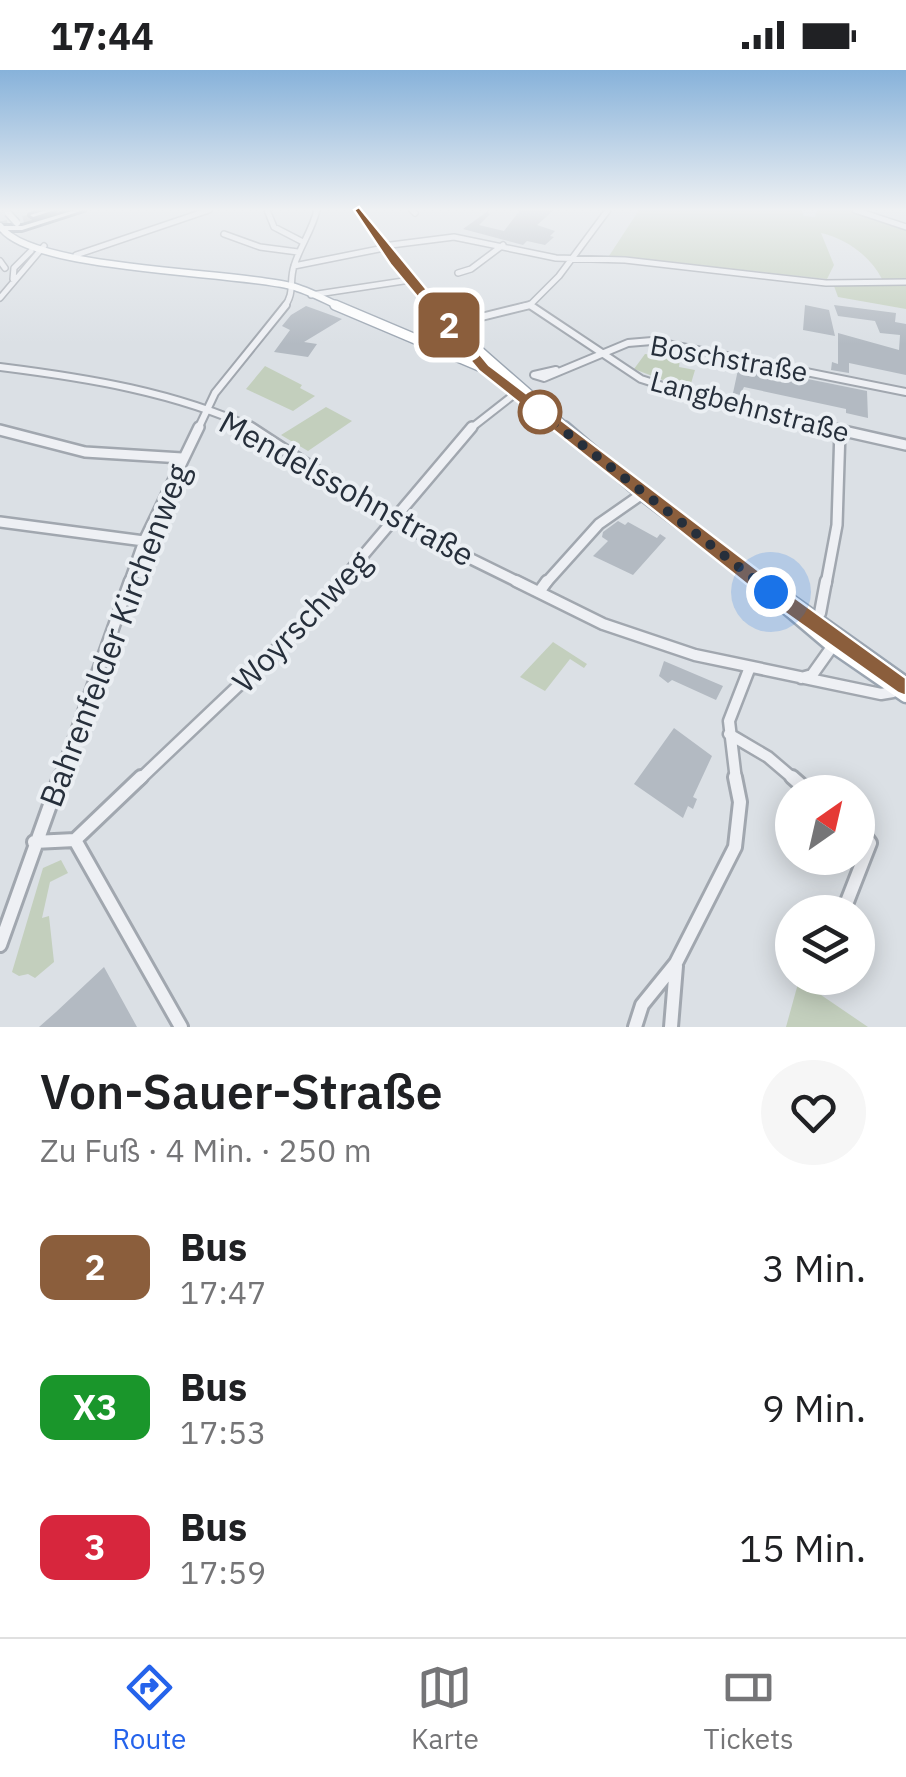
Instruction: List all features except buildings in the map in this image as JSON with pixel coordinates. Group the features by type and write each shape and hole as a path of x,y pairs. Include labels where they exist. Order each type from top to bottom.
{"main road":[{"path":"70,255 292,289 506,372"},
{"path":"390,255 480,364 771,592 832,645 903,690"},
{"path":"248,282 292,289"},
{"path":"466,343 545,405 558,423"},
{"path":"771,592 888,672 903,690"}],"street":[{"path":"13,279 14,268 27,255"},
{"path":"1,296 30,255"},
{"path":"76,256 80,255"},
{"path":"292,289 297,255"},
{"path":"294,266 348,255"},
{"path":"458,272 471,269 490,255"},
{"path":"553,255 636,260 826,284 906,282"},
{"path":"449,325 530,305 574,255"},
{"path":"0,261 2,270 24,266"},
{"path":"312,296 410,280"},
{"name":"Bahrenfelder Kirchenweg","path":"0,945 144,540 206,410 230,370 282,312 292,289"},
{"name":"Langbehnstraße","path":"530,305 641,379 906,445"},
{"name":"Boschstraße","path":"556,370 639,341 672,343 906,392"},
{"name":"Mendelssohnstraße","path":"0,367 107,381 206,410 255,430 394,521 638,638 798,678 881,694 903,690"},
{"name":"Woyrschweg","path":"74,840 299,628 394,521 448,450 516,393"},
{"path":"0,430 76,451 182,458"},
{"path":"815,619 820,614 838,525 840,430"},
{"path":"539,592 616,509 642,494"},
{"path":"1,524 144,540"},
{"path":"798,678 812,675 832,645 855,648"},
{"path":"635,1027 638,1011 676,963 732,857 739,832 740,802 729,734 732,709 750,667"},
{"path":"729,734 768,756 789,775"},
{"path":"34,842 74,840 181,1027"},
{"path":"671,1027 676,963"}],"green space":[{"path":"830,255 834,265 827,279 609,256"},
{"path":"862,255 906,255 906,281 882,279"},
{"path":"906,283 906,309 838,297 834,286"},
{"path":"645,354 680,359 679,367 695,370 689,390 634,369"},
{"path":"265,366 315,396 293,411 246,389"},
{"path":"326,407 352,421 308,451 281,435"},
{"path":"553,642 587,664 584,668 570,659 545,691 520,677"},
{"path":"61,860 68,873 50,882 42,918 49,916 54,962 35,978 28,974 19,976 12,972 43,868"},
{"path":"795,995 821,995 868,1027 786,1027"}],"bus line":[{"name":"2","path":"389,255 484,368 771,592 797,606 906,685"}],"route":[{"path":"540,412 771,592"}]}
